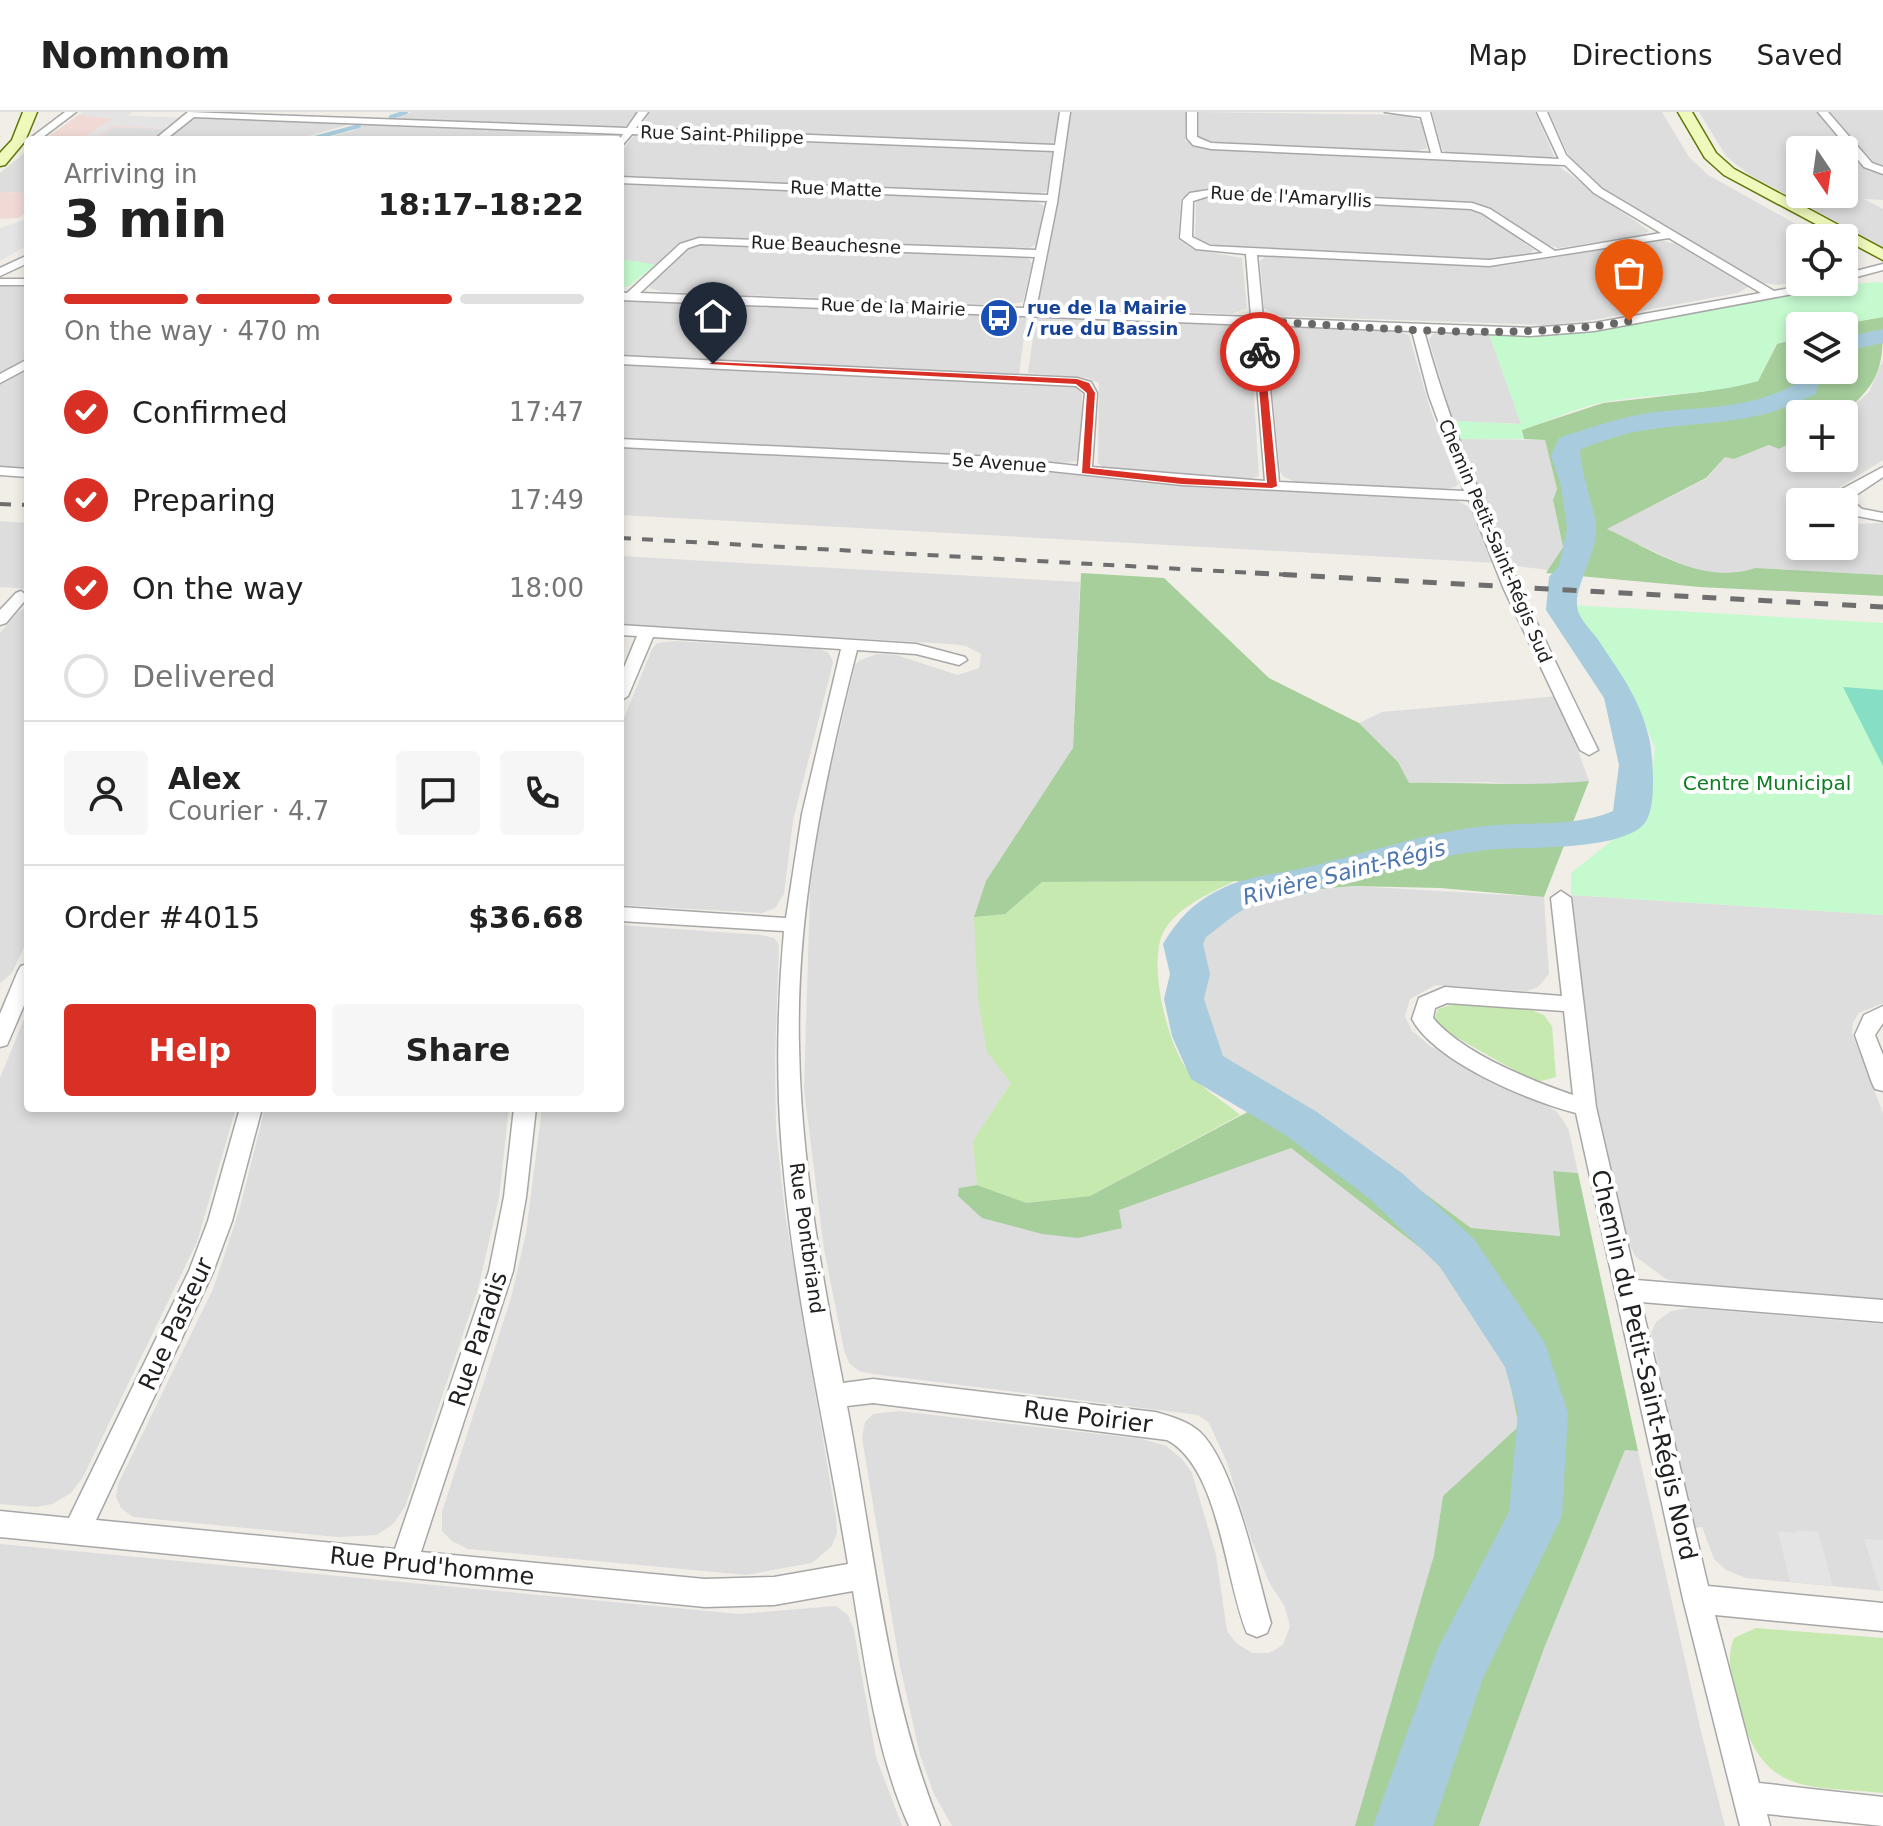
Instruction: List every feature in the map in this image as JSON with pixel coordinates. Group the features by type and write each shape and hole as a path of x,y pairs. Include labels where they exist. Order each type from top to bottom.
{"street":[{"path":"28,136 36,117 69,112"},
{"path":"35,136 69,112"},
{"path":"624,139 643,112"},
{"path":"1029,312 1042,254 1065,112"},
{"path":"1192,112 1192,138 1203,145 1566,162"},
{"path":"1390,112 1426,113 1437,157"},
{"path":"1542,112 1566,162 1607,198 1771,294"},
{"path":"1671,112 1695,151 1718,175 1806,224"},
{"path":"1685,112 1710,155 1729,172 1883,255"},
{"path":"1823,112 1868,165 1883,171"},
{"path":"164,136 193,113"},
{"name":"Rue Saint-Philippe","path":"193,113 1059,148"},
{"path":"0,162 24,144"},
{"name":"Rue Matte","path":"624,180 1052,198"},
{"name":"Rue de l'Amaryllis","path":"1552,254 1486,211 1472,206 1209,193 1189,198 1186,236 1191,244 1202,248 1489,263 1552,254 1668,235"},
{"name":"Rue Beauchesne","path":"625,296 684,246 707,241 1042,254"},
{"path":"1251,251 1272,486"},
{"path":"1858,253 1883,266"},
{"path":"0,273 24,260"},
{"name":"Rue de la Mairie","path":"1858,275 1883,266"},
{"name":"Rue de la Mairie","path":"1858,279 1883,278"},
{"path":"0,282 24,282"},
{"name":"Rue de la Mairie","path":"625,296 1530,332 1582,329 1786,291"},
{"name":"Chemin Petit-Saint-Régis Sud","path":"1417,328 1439,408 1511,587 1589,750"},
{"path":"624,360 1050,379 1086,385 1091,397 1085,471"},
{"path":"0,379 24,365"},
{"name":"5e Avenue","path":"624,443 996,461 1182,481 1474,496"},
{"path":"0,471 24,473"},
{"path":"1883,471 1847,492 1842,500 1857,512 1883,517"},
{"path":"0,595 24,596"},
{"path":"0,620 24,597"},
{"path":"624,630 916,649 959,660"},
{"path":"624,687 647,632"},
{"name":"Rue Pontbriand","path":"850,644 809,813 794,925 789,1058 793,1143 804,1238 835,1396 863,1575 894,1739 909,1789 925,1826"},
{"name":"Chemin du Petit-Saint-Régis Nord","path":"1561,898 1585,1107 1697,1599 1751,1812"},
{"path":"624,914 794,925"},
{"path":"0,1039 9,998 24,977"},
{"path":"1572,1004 1445,995 1426,1003 1422,1019 1435,1036 1529,1087 1555,1100 1585,1107"},
{"path":"1883,1014 1871,1020 1865,1035 1883,1083"},
{"name":"Rue Pasteur","path":"77,1531 201,1272 220,1221 250,1112"},
{"name":"Rue Paradis","path":"404,1563 501,1271 515,1197 525,1112"},
{"path":"1627,1290 1883,1311"},
{"name":"Rue Poirier","path":"835,1396 873,1391 1155,1424 1185,1436 1196,1446 1212,1473 1257,1623"},
{"name":"Rue Prud'homme","path":"0,1524 723,1594 774,1591 863,1575"},
{"path":"1697,1599 1883,1617"},
{"path":"1751,1812 1883,1812"}],"shaded area":[{"path":"83,112 132,112 128,116 181,118 168,129 113,127 101,136 49,136"},
{"path":"83,112 132,112 128,116 181,118 168,129 113,125 98,136 85,136 112,119 79,115"},
{"path":"412,112 638,112 628,125 616,129 389,119"},
{"path":"649,112 1059,112 1054,141 1049,145 641,129"},
{"path":"1071,112 1186,112 1185,141 1209,149 1558,166 1649,231 1643,235 1558,248 1545,244 1488,207 1472,203 1200,191 1181,198 1178,239 1192,249 1242,258 1247,308 1232,314 1054,307 1041,302 1039,298"},
{"path":"1199,112 1406,115 1421,121 1427,148 1413,153 1212,144 1199,139"},
{"path":"1432,112 1535,112 1554,156 1446,153 1442,149"},
{"path":"1549,112 1662,112 1689,157 1708,175 1796,224 1786,224 1786,284 1758,282 1611,195 1586,175 1568,154"},
{"path":"1699,112 1817,112 1836,136 1786,136 1786,195 1748,174 1726,156"},
{"path":"1830,112 1883,112 1883,169 1875,165 1858,145 1858,136 1850,136"},
{"path":"208,116 357,122 309,136 171,136 188,121"},
{"path":"364,123 620,135 333,136 356,130"},
{"path":"113,127 168,129 158,136 101,136"},
{"path":"643,134 1047,150 1052,153 1047,191 1033,195 624,178 624,148 632,137"},
{"path":"24,153 24,193 0,192 0,173"},
{"path":"1858,163 1883,174 1883,200 1864,199 1883,209 1883,247 1858,233 1858,224 1840,224 1811,208 1858,208"},
{"path":"624,183 1034,200 1044,206 1037,244 1029,248 698,238 678,246 655,265 624,260"},
{"path":"0,192 24,193 24,214 18,218 0,219"},
{"path":"1207,196 1466,209 1482,214 1534,250 1529,254 1483,260 1201,244 1195,239 1196,201"},
{"path":"24,220 24,247 0,261 0,228"},
{"path":"1659,240 1676,244 1748,287 1738,293 1593,320 1547,325 1280,316 1264,308 1260,261 1266,256 1502,266"},
{"path":"699,244 1022,256 1032,264 1023,302 1005,305 664,292 650,288 651,281 690,247"},
{"path":"0,286 24,287 24,360 0,375"},
{"path":"624,298 1027,315 1019,374 624,357"},
{"path":"1036,316 1238,324 1244,327 1250,335 1259,476 1246,480 1103,467 1098,463 1099,383 1087,378 1028,373"},
{"path":"1277,326 1394,330 1409,335 1430,409 1458,484 1445,489 1295,482 1284,477 1280,471 1266,331"},
{"path":"1433,334 1489,334 1521,424 1453,421 1429,340"},
{"path":"1883,360 1883,460 1838,488 1786,488 1786,560 1858,560 1858,524 1883,523 1883,575 1755,568 1736,574 1696,571 1606,529 1706,479 1725,457 1734,459 1770,445 1779,449 1786,445 1786,472 1858,472 1858,401 1869,392"},
{"path":"624,364 1074,385 1082,394 1081,456 1078,461 1061,463 624,439"},
{"path":"24,369 24,469 0,468 0,384"},
{"path":"1460,439 1545,440 1557,489 1553,501 1563,547 1548,570 1508,565"},
{"path":"624,447 999,467 1189,487 1458,501 1476,511 1498,563 624,515"},
{"path":"0,521 24,523 24,589 0,587"},
{"path":"624,556 1080,582 1073,749 1011,1083 974,1141 977,1185 959,1188 1118,1210 1291,1147 1436,1260 1505,1359 1519,1426 1443,1496 1434,1555 1356,1826 952,1826 934,1794 920,1755 900,1666 862,1438 865,1422 873,1414 899,1411 1142,1439 1166,1446 1182,1459 1192,1473 1216,1555 1227,1631 1236,1643 1252,1653 1269,1653 1283,1645 1290,1626 1284,1605 1270,1584 1251,1539 1226,1460 1209,1423 1198,1415 873,1374 859,1371 849,1363 844,1350 824,1249 804,1089 810,890 820,815 855,665 877,654 896,655 958,675 979,668 981,654 966,646 624,624"},
{"path":"24,609 24,947 12,973 0,983 0,633"},
{"path":"675,641 819,649 828,652 831,657 833,663 793,821 784,894 775,908 762,913 624,905 624,718 657,643"},
{"path":"1558,696 1589,781 1537,786 1488,782 1408,783 1398,762 1359,723 1382,712"},
{"path":"1353,886 1544,897 1549,974 1538,987 1527,991 1435,985 1410,999 1405,1016 1412,1031 1430,1046 1556,1111 1563,1120 1569,1131 1578,1173 1553,1171 1560,1236 1471,1228 1380,1160 1274,1098 1247,1086 1213,1059 1199,1025 1200,971 1194,949 1214,925 1244,903 1279,894"},
{"path":"1571,895 1883,915 1883,1003 1859,1013 1853,1022 1852,1033 1883,1113 1883,1299 1682,1283 1666,1279 1635,1256 1629,1243 1593,1090"},
{"path":"624,925 774,938 779,944 776,1129 785,1213 836,1517 837,1533 832,1546 812,1563 746,1575 468,1549 452,1541 442,1531 442,1512 511,1298 526,1233 541,1112 624,1112"},
{"path":"24,1019 24,1112 235,1112 197,1242 83,1477 71,1493 52,1504 36,1507 0,1504 0,1078"},
{"path":"264,1112 509,1112 499,1198 478,1289 405,1507 393,1524 377,1535 338,1537 133,1517 121,1508 116,1497 118,1484 213,1289 239,1211"},
{"path":"1690,1308 1883,1324 1883,1591 1746,1578 1726,1570 1714,1559 1702,1527 1694,1528 1651,1333 1656,1322 1671,1311"},
{"path":"1625,1450 1638,1451 1725,1826 1479,1826 1545,1646"},
{"path":"1796,1530 1818,1532 1833,1586 1790,1582 1778,1531 1796,1533"},
{"path":"1864,1539 1883,1540 1883,1591 1880,1590"},
{"path":"0,1544 739,1614 836,1606 848,1615 854,1630 876,1757 902,1826 0,1826"}],"green space":[{"path":"624,260 655,265 624,287"},
{"path":"1883,283 1883,317 1858,321 1858,312 1786,312 1786,341 1776,344 1758,381 1720,389 1604,402 1522,430 1524,439 1460,439 1453,421 1521,424 1489,334 1590,331 1786,295 1858,296 1858,284"},
{"path":"1883,317 1878,372 1858,400 1786,400 1786,445 1779,449 1769,445 1734,459 1725,457 1706,478 1607,529 1697,569 1736,572 1755,568 1883,575 1883,596 1700,587 1546,573 1563,547 1553,500 1557,489 1545,440 1524,439 1521,430 1603,403 1701,392 1758,381 1777,344 1786,341 1786,384 1858,384 1858,321"},
{"path":"1081,573 1164,578 1269,678 1359,723 1398,762 1409,783 1589,781 1544,897 1440,888 1353,886 1311,890 1235,881 1042,882 1005,914 974,917 986,881 1073,748"},
{"name":"Centre Municipal","path":"1571,605 1883,623 1883,915 1571,895 1571,873 1638,820 1650,786 1655,748 1637,703 1595,647"},
{"path":"1843,687 1883,690 1883,766 1881,762"},
{"path":"1235,881 1197,900 1179,913 1165,929 1160,943 1158,980 1166,1022 1180,1058 1199,1083 1240,1115 1090,1196 1026,1203 977,1185 973,1141 1011,1083 987,1052 978,999 974,917 1005,914 1042,882"},
{"path":"1454,1004 1531,1010 1544,1015 1552,1026 1556,1077 1541,1081 1530,1079 1438,1027 1435,1018 1438,1009"},
{"path":"1274,1098 1380,1160 1471,1228 1560,1236 1553,1171 1578,1173 1638,1451 1625,1450 1545,1646 1479,1826 1355,1826 1434,1555 1443,1496 1519,1426 1505,1359 1436,1260 1291,1148 1119,1210 1122,1228 1078,1238 1042,1234 982,1218 958,1196 959,1188 977,1185 1026,1203 1090,1196"},
{"path":"1756,1628 1883,1638 1883,1793 1808,1786 1789,1780 1759,1756 1738,1704 1730,1663 1734,1638"}],"waterway":[{"path":"391,117 406,112"},
{"path":"322,136 359,126"},
{"name":"Rivière Saint-Régis","path":"1858,341 1883,336"},
{"name":"Rivière Saint-Régis","path":"1403,1826 1458,1668 1535,1516 1543,1413 1527,1359 1457,1253 1387,1187 1302,1124 1206,1067 1193,1036 1184,999 1190,974 1183,944 1192,928 1230,900 1258,888 1294,883 1406,853 1485,838 1600,831 1630,818 1637,765 1621,698 1562,610 1564,577 1573,570 1582,528 1575,485 1565,456 1569,444 1637,423 1752,411 1787,399 1806,389 1807,384"}],"railway":[{"path":"0,504 24,505"},
{"path":"624,538 1291,575"},
{"path":"1255,573 1883,607"}],"way so far":[{"path":"1260,352 1257,321 1530,332 1582,329 1629,321"}],"place":[{"name":"rue de la Mairie / rue du Bassin","path":"999,318"}],"route":[{"path":"713,364 1070,380 1086,385 1091,393 1085,471 1272,486 1260,352"}]}
